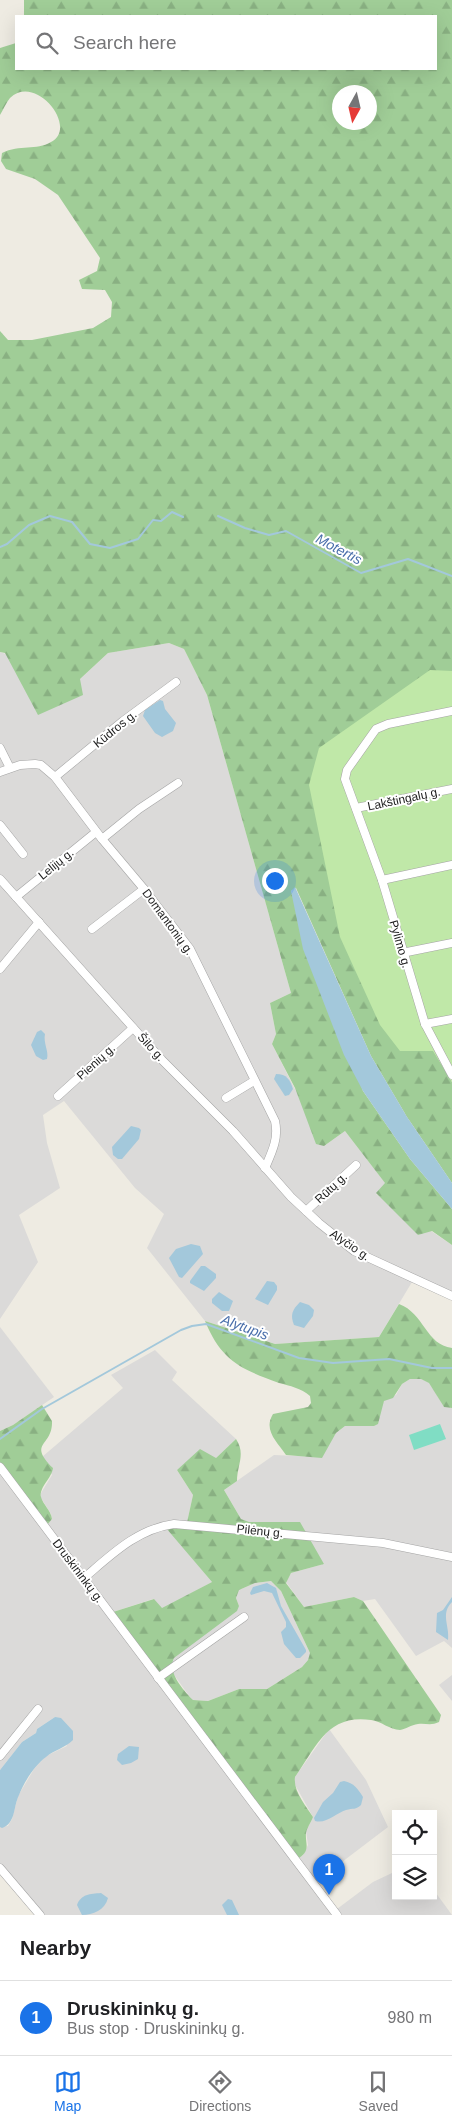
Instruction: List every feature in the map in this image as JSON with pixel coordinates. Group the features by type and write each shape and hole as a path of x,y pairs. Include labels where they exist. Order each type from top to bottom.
{"street":[{"name":"Kūdros g.","path":"56,777 123,721 176,682"},
{"name":"Pylimo g.","path":"452,711 388,724 376,729 347,770 345,779 382,880 402,953 425,1024 452,1075"},
{"path":"0,748 10,768"},
{"name":"Domantonių g.","path":"0,772 28,763 41,765 56,777 96,832 144,889 190,950 274,1121 277,1131 276,1140 266,1168"},
{"path":"102,839 139,809 178,783"},
{"name":"Lakštingalų g.","path":"356,808 452,789"},
{"path":"0,825 24,854"},
{"name":"Lelijų g.","path":"16,897 96,832"},
{"path":"382,880 452,866"},
{"name":"Šilo g.","path":"0,879 133,1028 233,1131 266,1168"},
{"path":"92,929 144,889"},
{"path":"0,969 39,922"},
{"path":"402,953 452,944"},
{"path":"425,1024 452,1019"},
{"name":"Pienių g.","path":"58,1096 133,1028"},
{"path":"226,1098 254,1081"},
{"name":"Rūtų g.","path":"306,1211 356,1165"},
{"name":"Alyčio g.","path":"266,1168 306,1211 354,1250 452,1296"},
{"name":"Druskininkų g.","path":"0,1467 335,1914"},
{"name":"Pilėnų g.","path":"84,1578 138,1536 151,1529 174,1524 383,1543 452,1557"},
{"path":"158,1678 244,1617"},
{"path":"0,1756 38,1709"},
{"path":"0,1868 40,1915"}],"shaded area":[{"path":"169,643 184,649 207,695 291,993 270,1003 276,1034 272,1044 324,1146 345,1131 386,1184 376,1194 452,1245 452,1293 415,1277 379,1337 275,1344 205,1321 147,1248 164,1214 135,1188 64,1101 43,1115 47,1143 60,1188 19,1215 38,1262 0,1319 0,652 80,679 108,653"},
{"path":"0,1327 54,1397 13,1425 0,1431"},
{"path":"155,1350 177,1372 172,1380 236,1439 216,1458 177,1470 193,1495 186,1527 167,1528 212,1582 162,1609 153,1599 113,1612 48,1524 52,1519 51,1514 41,1498 41,1493 52,1475 42,1457 123,1388 111,1375"},
{"path":"410,1379 421,1379 429,1382 444,1407 452,1408 452,1648 444,1641 416,1656 375,1599 363,1601 354,1597 304,1607 286,1582 291,1573 324,1564 241,1519 224,1490 274,1455 321,1457 336,1433 345,1426 374,1426 384,1400 396,1395 402,1384"},
{"path":"0,1474 332,1915 37,1915 0,1870 0,1827 8,1826 12,1819 18,1796 34,1769 46,1756 67,1746 55,1717 22,1742 0,1770"},
{"path":"271,1581 281,1591 310,1653 308,1660 302,1667 267,1689 239,1689 208,1701 192,1700 172,1672 171,1663 174,1658 239,1606 236,1598 239,1590 255,1583"},
{"path":"452,1675 452,1701 439,1685"},
{"path":"329,1729 366,1780 388,1827 317,1881 299,1858 303,1855 308,1845 306,1831 313,1817 294,1783 295,1777"},
{"path":"392,1873 392,1900 437,1900 437,1894 452,1915 342,1915 337,1909 373,1882"}],"green space":[{"path":"24,0 452,0 452,671 430,671 400,1051 433,1050 452,1082 452,1183 407,1117 371,1056 296,888 291,891 363,1091 410,1159 452,1209 452,1245 432,1231 418,1235 376,1193 385,1183 345,1131 324,1146 316,1144 295,1088 272,1044 276,1034 270,1003 291,993 207,695 184,649 169,643 108,653 80,679 83,695 38,715 5,653 0,652 0,331 8,340 32,340 93,328 111,317 112,302 105,290 82,289 79,280 97,271 100,258 58,195 35,179 6,169 1,161 2,153 9,150 40,146 51,142 58,135 60,126 57,115 51,105 42,97 31,92 20,92 10,98 0,115 0,48 15,43 15,70 437,70 437,15 24,15"},
{"path":"430,670 452,671 452,1082 433,1051 400,1051 380,1025 340,937 309,785 319,748"},
{"path":"399,1304 414,1314 436,1341 443,1346 452,1348 452,1408 444,1407 429,1383 421,1379 410,1379 402,1384 393,1398 384,1401 378,1424 374,1426 345,1426 336,1433 322,1458 286,1455 270,1431 270,1420 273,1414 308,1407 311,1403 310,1396 299,1389 253,1373 233,1361 218,1345 205,1321 275,1344 379,1337"},
{"path":"42,1405 52,1421 49,1436 42,1449 46,1460 53,1468 41,1493 42,1500 49,1510 52,1519 48,1524 0,1462 0,1431 13,1425"},
{"path":"440,1424 446,1439 414,1450 409,1435"},
{"path":"236,1439 241,1455 237,1481 224,1490 241,1519 249,1522 300,1522 324,1564 291,1573 286,1583 304,1607 354,1597 363,1601 441,1715 439,1722 413,1725 400,1730 371,1720 356,1719 333,1727 325,1735 295,1777 298,1793 313,1817 306,1833 307,1847 299,1858 113,1612 154,1599 162,1608 212,1582 166,1528 186,1527 193,1495 177,1470 200,1449 216,1458","holes":["271,1581 281,1591 310,1653 308,1660 302,1667 267,1689 239,1689 208,1701 193,1700 174,1675 172,1663 174,1658 237,1611 239,1606 236,1598 239,1590 255,1583"]}],"water":[{"path":"160,700 163,701 165,709 176,723 173,731 162,737 155,733 143,716 145,710"},
{"path":"295,887 371,1056 407,1117 452,1183 452,1209 410,1159 363,1091 344,1055 303,949 291,891"},
{"path":"41,1030 45,1034 47,1053 47,1059 43,1060 36,1056 31,1045 37,1032"},
{"path":"276,1074 283,1075 289,1080 293,1089 289,1095 285,1096 274,1079"},
{"path":"131,1126 141,1130 139,1139 122,1159 118,1159 113,1155 112,1147"},
{"path":"191,1244 200,1246 203,1254 182,1278 179,1277 169,1258 176,1249"},
{"path":"201,1266 205,1266 216,1274 216,1278 204,1291 190,1283"},
{"path":"267,1281 274,1282 277,1286 277,1290 268,1305 255,1299"},
{"path":"219,1292 233,1301 229,1311 222,1311 212,1303 212,1299"},
{"path":"300,1302 309,1305 314,1310 313,1316 304,1328 294,1325 292,1318 294,1310"},
{"path":"267,1583 276,1588 281,1606 306,1650 300,1658 296,1658 284,1644 281,1632 286,1627 286,1622 272,1593 264,1591 251,1595 250,1593 253,1587"},
{"path":"452,1597 452,1602 448,1607 446,1616 448,1640 436,1632 437,1613 443,1610"},
{"path":"55,1717 61,1718 73,1731 73,1740 42,1760 34,1769 21,1790 12,1819 7,1826 2,1828 0,1827 0,1770 22,1742"},
{"path":"129,1746 139,1747 138,1759 122,1765 117,1760 118,1754"},
{"path":"344,1781 353,1785 359,1791 363,1797 361,1805 342,1811 327,1820 315,1821 314,1818 323,1802 333,1793 340,1782"},
{"path":"101,1893 108,1898 104,1906 94,1913 82,1915 77,1905 79,1901 90,1894"},
{"path":"228,1899 232,1900 239,1915 227,1915 222,1905"}],"waterway":[{"name":"Motertis","path":"0,547 7,544 29,525 50,516 72,522 90,544 110,548 138,539 153,520 161,521 172,512 183,517"},
{"name":"Motertis","path":"218,516 245,528 269,535 286,531 361,573 408,559 452,576"},
{"name":"Alytupis","path":"0,1439 42,1409 181,1330 192,1326 206,1324 299,1358 333,1363 389,1359 432,1368 452,1368"}],"place":[{"name":"Druskininkų g.","path":"329,1895"}]}
